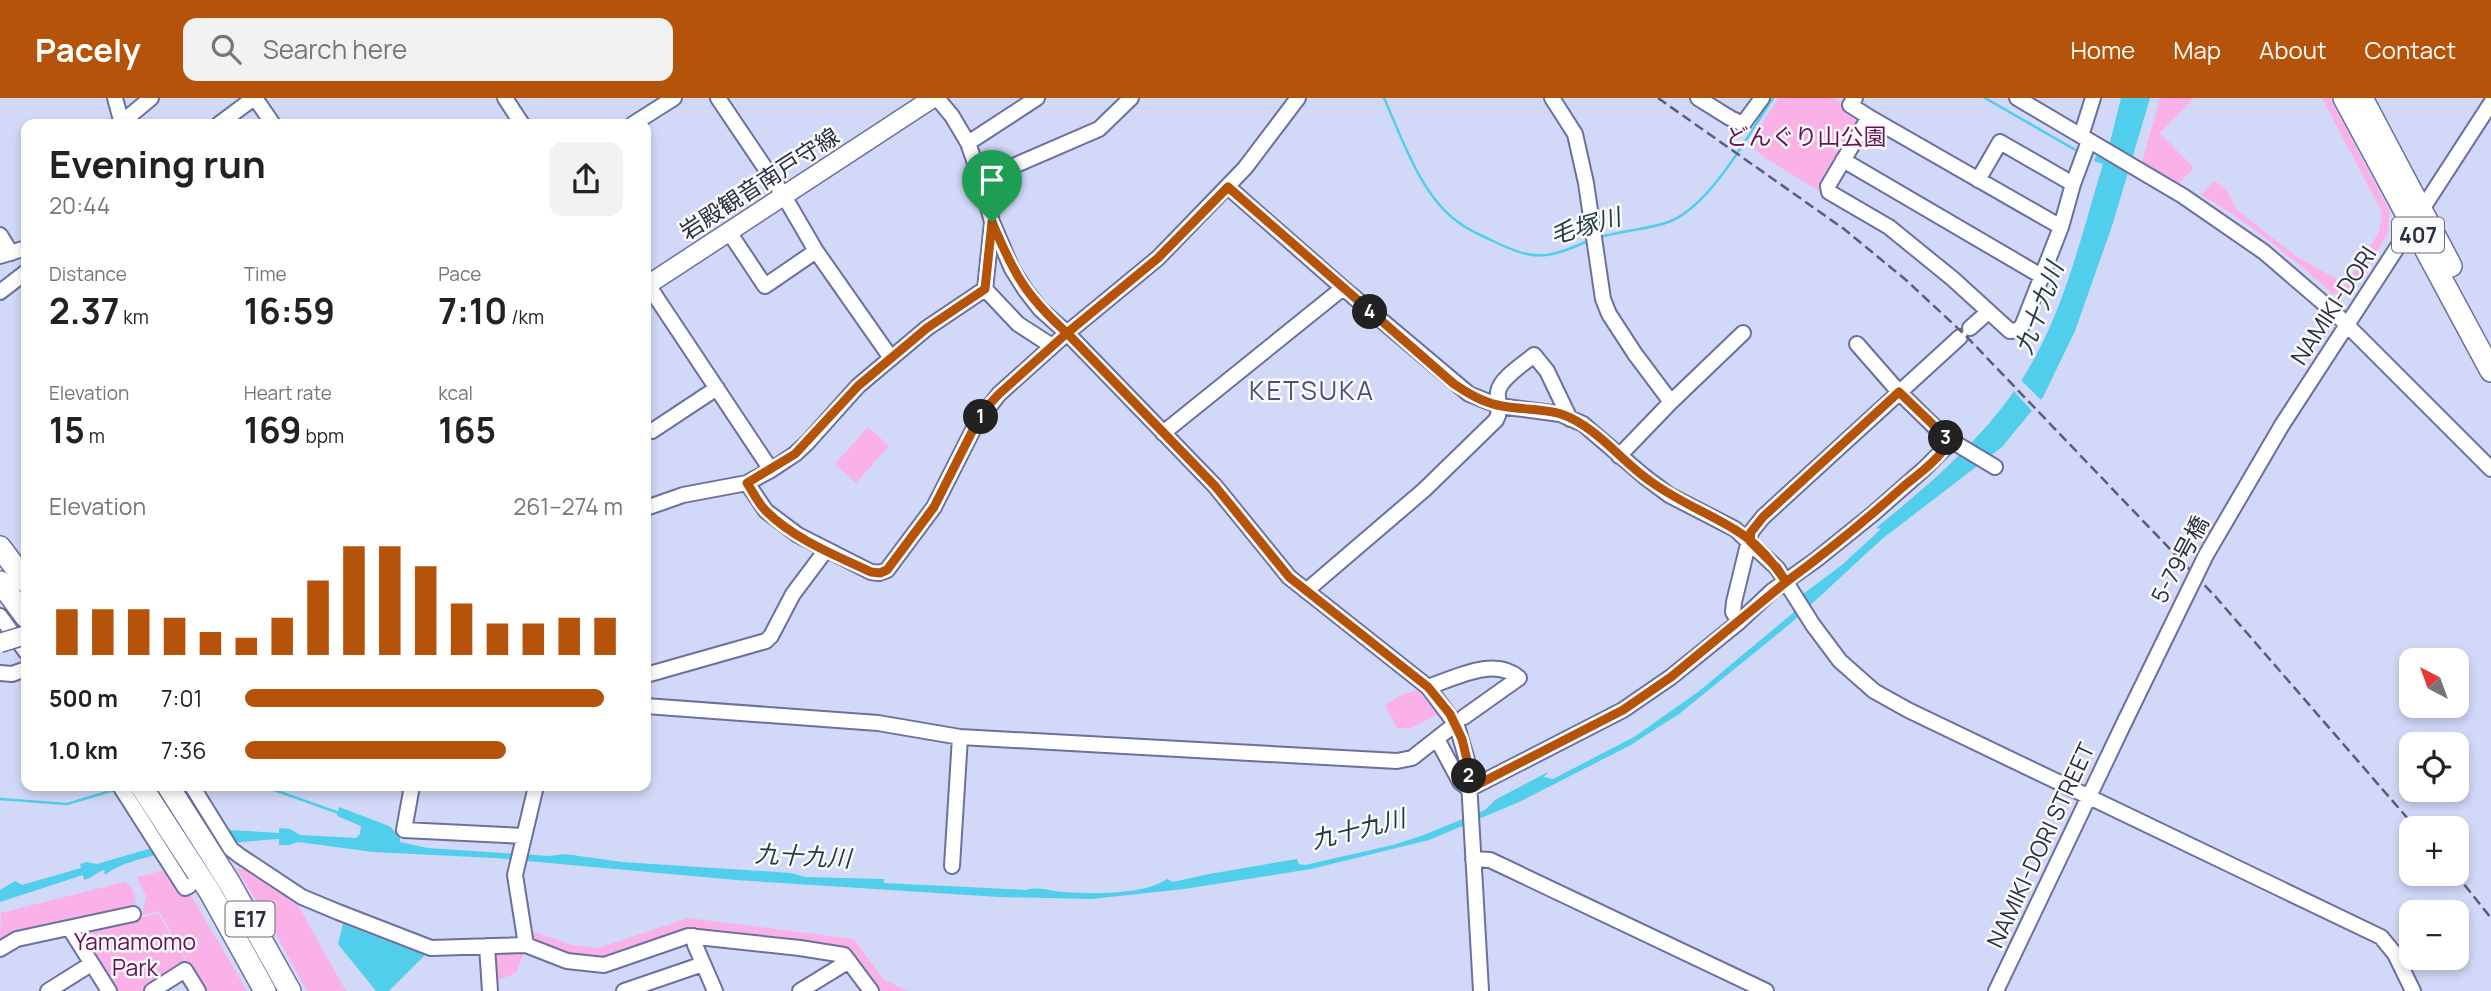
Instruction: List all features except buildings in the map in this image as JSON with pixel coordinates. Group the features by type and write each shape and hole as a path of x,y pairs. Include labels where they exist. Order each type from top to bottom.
{"highway":[{"name":"407","path":"2344,98 2491,342"},
{"name":"407","path":"2362,98 2491,372"},
{"path":"0,547 21,575"},
{"path":"0,582 21,610"},
{"name":"E17","path":"143,791 162,834 178,859 210,892 265,991"},
{"name":"E17","path":"171,791 209,849 290,991"}],"main road":[{"name":"岩殿観音南戸守線","path":"651,281 935,98"},
{"path":"0,643 21,637"}],"street":[{"path":"115,98 121,119"},
{"path":"128,119 151,98"},
{"path":"226,119 254,98 269,119"},
{"path":"505,98 519,119"},
{"path":"638,119 653,103 674,98"},
{"path":"719,98 816,251 891,358"},
{"path":"935,98 952,116 968,143 992,222 1012,269 1040,309 1067,333 1215,486 1268,554 1306,591 1428,687 1450,714 1462,739 1468,764 1481,991"},
{"path":"968,143 1037,98"},
{"path":"981,180 1099,130 1131,98"},
{"path":"747,483 766,511 798,535 871,572 880,573 887,570 934,507 986,408 1052,346 1158,258 1228,187 1298,98"},
{"path":"1552,98 1575,134 1586,183 1603,299 1609,314 1635,354 1671,402"},
{"path":"1699,98 1743,124 1762,98"},
{"path":"2017,98 2217,217 2246,239 2293,276 2347,325 2491,469"},
{"path":"1869,117 1828,186 1829,191 1889,228 1953,279 2010,331 2019,330 2043,277 2061,227 2089,141 2093,98"},
{"path":"1848,100 1869,117 2061,227"},
{"name":"NAMIKI-DORI","path":"2282,425 2491,103"},
{"path":"1978,180 2000,142 2073,184"},
{"path":"1843,160 2043,277"},
{"path":"1228,187 1454,384 1469,394 1499,406 1560,414 1583,424 1669,495 1735,529 1777,568 1840,662 1874,691 1908,710 2381,937 2395,954 2413,991"},
{"path":"992,222 985,289 1018,324 1052,346"},
{"path":"729,232 765,286 816,251"},
{"path":"0,235 5,255"},
{"path":"0,292 21,276"},
{"path":"1163,433 1343,288"},
{"path":"651,506 683,495 747,483 771,470 795,454 849,394 891,358 927,328 985,289"},
{"path":"651,291 771,470"},
{"path":"1739,622 1733,612 1734,602 1751,532 1763,517 1988,312"},
{"path":"1619,456 1743,333"},
{"path":"1857,344 1899,392 1952,442 1994,466"},
{"path":"1306,591 1424,490 1496,420 1500,414 1498,389 1534,355 1547,371 1570,419"},
{"path":"652,431 717,388"},
{"name":"5-79号橋","path":"2126,719 2206,555 2282,425"},
{"path":"1469,792 1623,710 1671,677 1874,513 1952,442"},
{"path":"651,674 766,641 799,584 826,550"},
{"path":"0,616 21,645"},
{"path":"1428,687 1482,669 1506,669 1519,678 1464,717"},
{"path":"0,673 12,674 21,670"},
{"path":"651,706 878,723 960,737 1396,761 1412,758 1449,729"},
{"name":"NAMIKI-DORI STREET","path":"1996,991 2126,719"},
{"path":"952,866 960,737"},
{"path":"1437,739 1456,775 1469,792"},
{"path":"124,791 162,834"},
{"path":"195,791 231,849 256,869 302,897 431,948 526,945 566,961 604,965 693,936 800,947 844,956 871,991"},
{"path":"411,791 404,830 524,838"},
{"path":"526,945 515,891 516,868 535,791"},
{"path":"178,859 185,888 189,886"},
{"path":"1473,859 1490,860 1766,991"},
{"path":"0,949 17,939 133,914"},
{"path":"70,929 109,991"},
{"path":"693,936 715,991"},
{"path":"487,946 490,991"},
{"path":"800,991 849,961"},
{"path":"48,991 91,964"},
{"path":"624,991 703,964"},
{"path":"152,991 185,970 198,991"}],"green space":[{"name":"どんぐり山公園","path":"1779,98 1834,98 1860,116 1861,119 1819,191 1764,157 1748,143"},
{"path":"2160,98 2194,98 2160,133 2194,168 2179,183 2142,162"},
{"path":"2322,98 2330,98 2389,210 2388,233 2352,292 2333,294 2270,241 2201,195 2215,181 2227,191 2236,209 2297,257 2335,278 2339,285 2346,285 2379,232 2382,212"},
{"path":"868,427 889,446 856,483 835,464"},
{"path":"1421,689 1441,713 1411,728 1397,728 1385,706 1401,695"},
{"path":"236,868 248,870 299,907 346,991 307,991"},
{"path":"166,870 183,897 191,895 247,991 204,991 159,911 142,915 146,896 137,877"},
{"path":"124,882 135,895 136,901 131,908 0,943 1,913"},
{"name":"Yamamomo Park","path":"158,913 186,961 141,991 116,991 79,935"},
{"path":"688,918 854,939 883,979 908,991 882,991 875,988 847,950 688,930 600,960 568,956 532,943 529,930 572,945 599,948"},
{"path":"494,952 524,952 516,973 493,982"}],"water":[{"path":"2121,98 2150,98 2113,223 2075,331 2043,397 2002,447 1882,539 1791,623 1679,714 1629,746 1519,802 1429,840 1311,869 1184,889 1091,899 999,897 736,880 495,858 373,852 298,842 279,845 279,839 215,845 162,854 120,866 107,874 104,874 105,870 84,880 83,875 0,902 0,890 15,881 22,885 81,868 80,864 87,862 97,864 162,845 229,830 279,833 279,828 290,829 300,835 356,838 360,834 361,826 337,816 339,807 389,826 400,836 400,842 428,848 550,856 565,854 622,862 791,873 805,877 884,879 884,883 1088,893 1132,891 1167,879 1173,882 1297,859 1299,864 1305,865 1421,836 1485,810 1495,800 1548,772 1544,777 1553,779 1634,737 1698,692 1793,613 1802,595 1843,564 1881,529 1876,528 1920,492 1982,431 2018,385 2045,338 2073,264 2103,164 2094,161 2096,156 2106,158"},
{"path":"343,924 425,955 389,991 376,991 338,944"}],"pier":[{"path":"2018,377 2043,402 2034,413 2011,388"}],"waterway":[{"name":"毛塚川","path":"1384,98 1423,182 1445,211 1462,225 1529,255 1550,255 1588,241"},
{"name":"毛塚川","path":"1598,238 1663,224 1686,212 1728,167 1773,98"},
{"name":"毛塚川","path":"1985,98 2079,152"},
{"path":"0,799 67,804 111,791"},
{"path":"277,791 339,813"}],"railway":[{"path":"1658,98 1844,229 1906,280 1965,335 2214,595 2406,816"},
{"path":"2465,886 2491,918"}],"district":[{"name":"KETSUKA","path":"1312,390"}],"route":[{"path":"992,222 985,289 927,328 858,386 795,454 747,483 766,511 798,535 871,572 880,573 887,570 934,507 986,408 1067,333 1215,486 1289,577 1428,687 1457,726 1466,751 1469,789 1623,710 1671,677 1786,582 1765,554 1750,541 1751,532 1763,517 1899,392 1950,441 1924,469 1874,513 1786,582 1777,568 1765,554 1735,529 1669,495 1583,424 1560,414 1499,406 1469,394 1454,384 1228,187 1158,258 1067,333 1040,309 1026,291 1012,269 992,222"}],"water label":[{"name":"九十九川","path":"2038,308"},
{"name":"九十九川","path":"1358,828"},
{"name":"九十九川","path":"803,855"}]}
